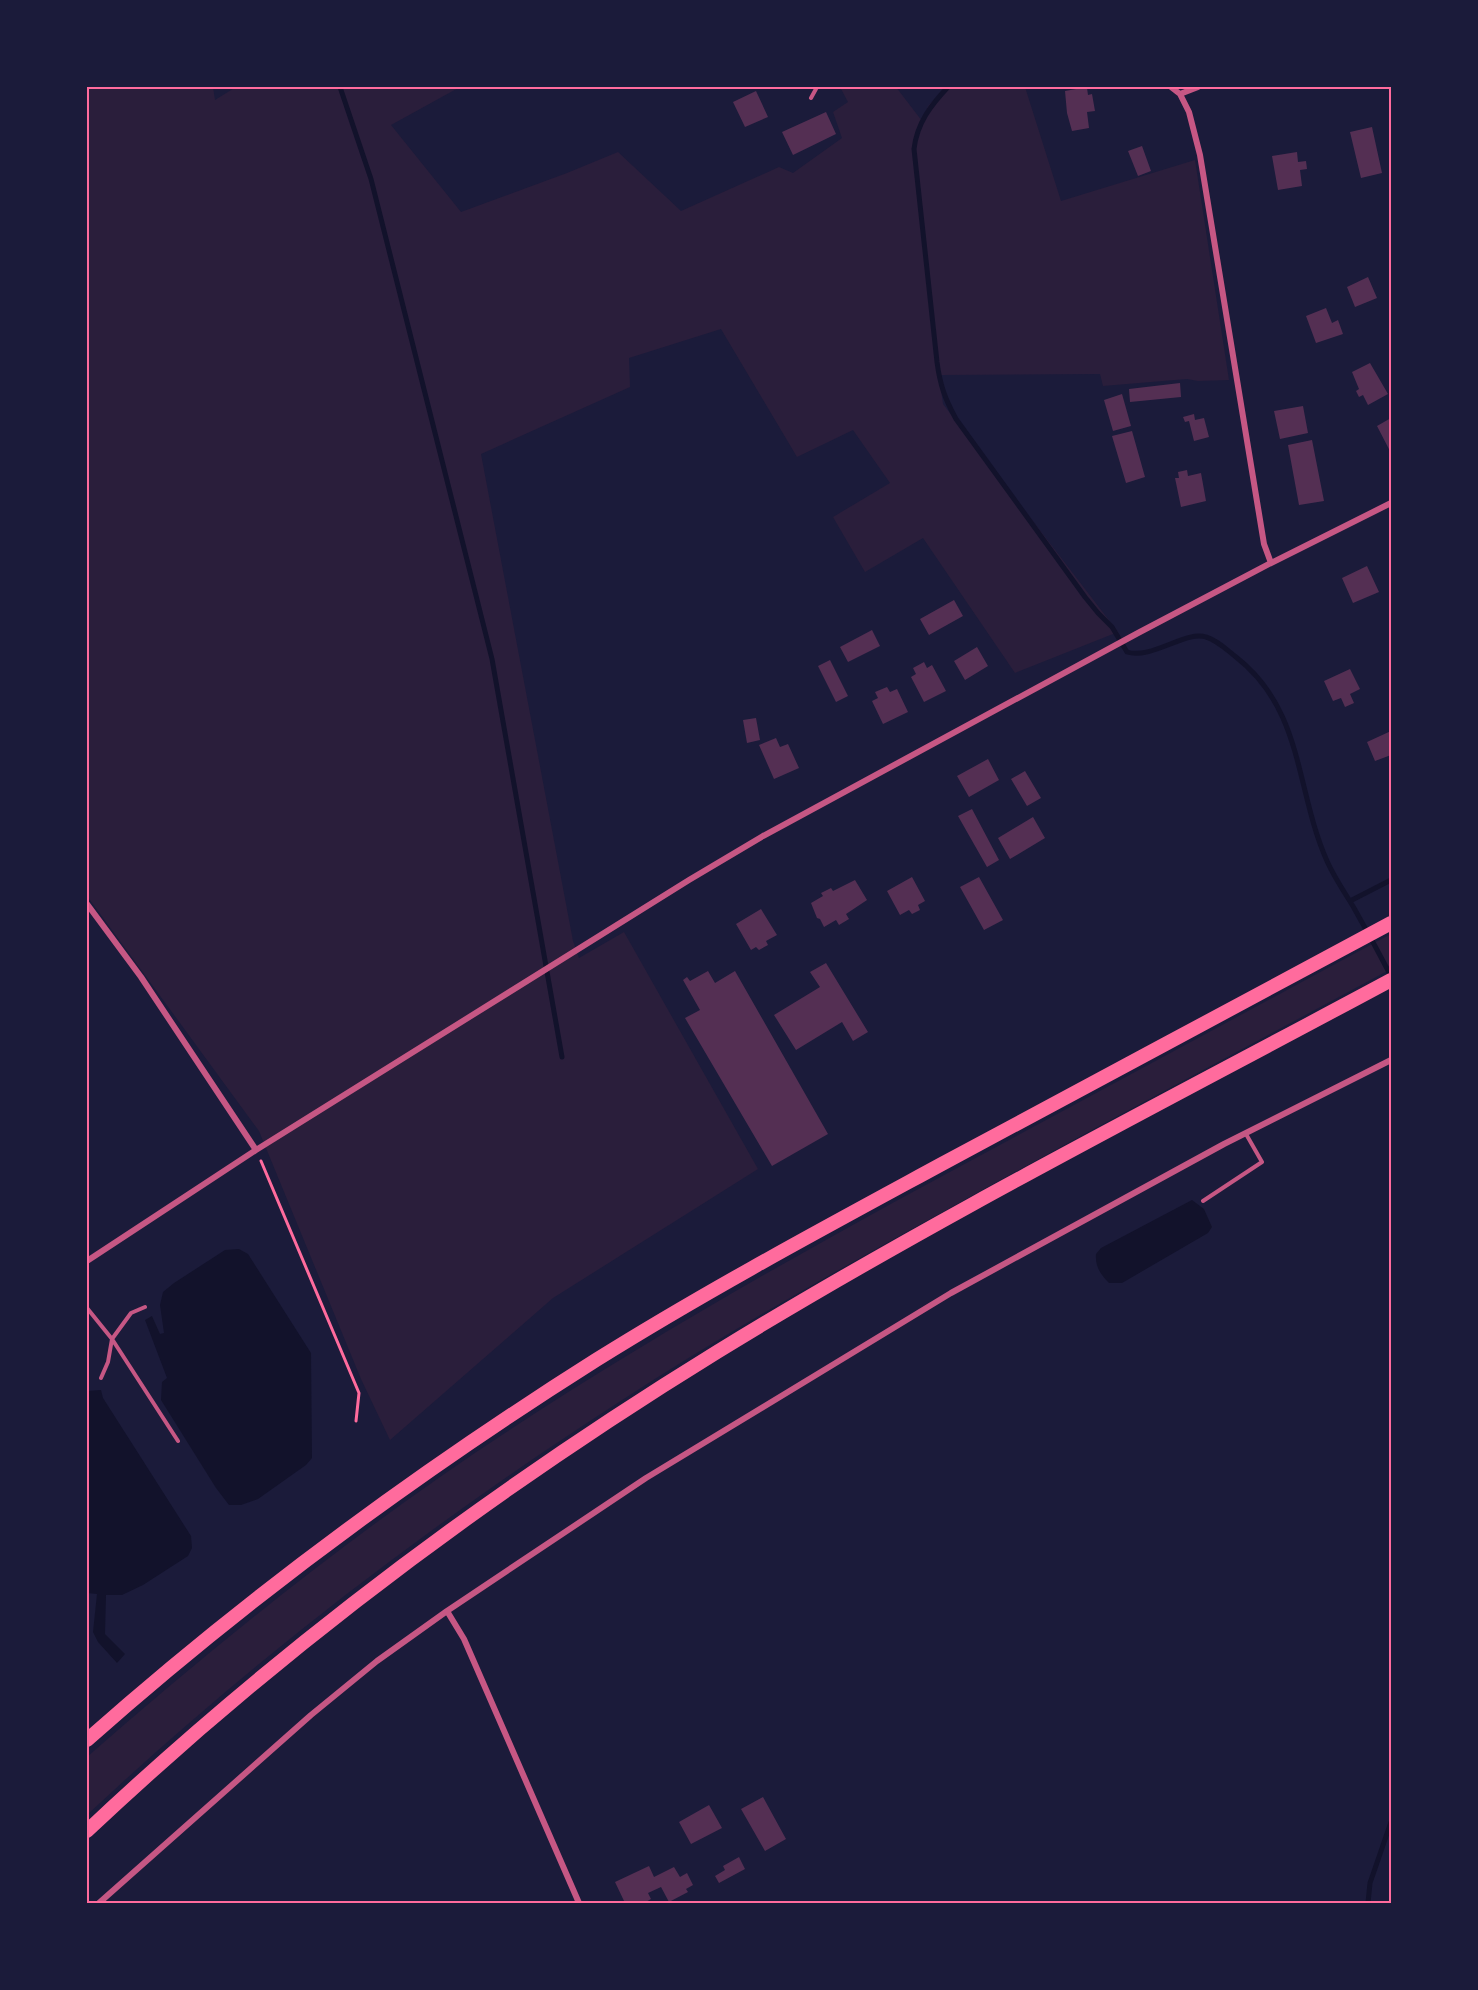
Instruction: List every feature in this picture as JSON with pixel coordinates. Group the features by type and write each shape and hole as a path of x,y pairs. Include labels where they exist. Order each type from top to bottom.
{"highway":[{"path":"87,1740 192,1650 334,1539 432,1468 573,1375 790,1247 1391,923"},
{"path":"87,1831 195,1734 322,1629 451,1531 574,1444 711,1356 816,1293 949,1218 1391,980"}],"street":[{"path":"1171,87 1180,94 1189,112 1200,155 1264,544 1271,563"},
{"path":"1180,94 1198,87"},
{"path":"87,1261 256,1150 558,961 764,836 1138,633 1391,503"},
{"path":"87,904 147,986 256,1150"},
{"path":"99,1903 335,1694 377,1661 447,1611 646,1478 900,1323 1033,1248 1245,1133 1391,1060"},
{"path":"447,1611 464,1639 579,1903"}],"lane":[{"path":"811,98 817,87"},
{"path":"1203,1201 1262,1162 1245,1133"},
{"path":"101,1378 108,1362 112,1339 131,1313 145,1306"},
{"path":"87,1308 112,1339 178,1441"}],"path":[{"path":"256,1150 359,1393 356,1421"}],"shaded area":[{"path":"87,87 213,87 215,100 236,87 460,87 391,125 461,212 618,152 681,211 779,167 793,173 842,138 833,112 848,102 840,87 896,87 922,121 928,106 946,87 1025,87 1061,201 1195,160 1229,380 1187,379 1103,386 1100,374 939,375 943,404 1118,632 1015,673 923,538 865,572 833,517 890,483 853,430 797,457 721,329 629,358 630,387 481,454 573,941 579,958 624,932 758,1169 553,1298 390,1440 361,1379 259,1131 87,896"},
{"path":"1391,934 1391,969 1065,1144 829,1276 702,1350 549,1448 479,1496 344,1596 213,1703 87,1815 87,1757 241,1627 400,1505 455,1466 573,1389 763,1275"},
{"path":"1192,1200 1204,1209 1212,1227 1208,1233 1122,1283 1109,1283 1096,1262 1096,1254 1101,1248"},
{"path":"239,1249 248,1254 311,1353 312,1458 306,1465 258,1499 241,1505 229,1505 161,1400 162,1382 167,1378 145,1320 152,1316 160,1334 164,1333 160,1305 163,1292 225,1250"},
{"path":"101,1390 103,1398 191,1536 192,1548 188,1556 143,1585 122,1595 106,1595 105,1634 125,1654 117,1663 98,1642 93,1632 97,1594 87,1593 87,1391"}],"building":[{"path":"1078,87 1087,88 1088,95 1092,94 1095,111 1087,112 1089,128 1072,131 1067,113 1065,91"},
{"path":"756,91 768,117 745,127 733,102"},
{"path":"826,112 836,134 793,155 782,132"},
{"path":"1372,127 1382,173 1361,178 1350,132"},
{"path":"1142,146 1151,171 1138,176 1128,151"},
{"path":"1297,152 1298,162 1306,161 1307,169 1300,170 1302,186 1278,190 1272,156"},
{"path":"1368,277 1377,298 1355,307 1347,287"},
{"path":"1326,308 1332,323 1338,320 1343,334 1316,343 1306,316"},
{"path":"1370,363 1388,394 1368,405 1363,395 1359,397 1356,391 1359,389 1352,372"},
{"path":"1180,383 1181,397 1130,402 1129,389"},
{"path":"1122,394 1131,426 1113,431 1104,400"},
{"path":"1303,406 1308,433 1280,439 1274,411"},
{"path":"1194,414 1195,420 1204,418 1209,437 1194,441 1189,421 1185,422 1183,417"},
{"path":"1391,418 1391,453 1377,426"},
{"path":"1132,431 1145,477 1126,483 1112,436"},
{"path":"1312,440 1324,501 1299,505 1288,445"},
{"path":"1187,470 1188,476 1201,473 1206,501 1181,507 1175,478 1179,478 1178,472"},
{"path":"1367,566 1379,592 1353,603 1342,578"},
{"path":"954,600 963,616 929,635 920,619"},
{"path":"872,630 880,646 848,662 840,647"},
{"path":"977,647 988,666 965,680 954,661"},
{"path":"830,660 848,696 836,702 818,666"},
{"path":"924,662 927,668 932,665 946,691 924,702 911,677 916,674 913,668"},
{"path":"1350,669 1360,689 1350,694 1354,703 1345,707 1341,698 1333,701 1324,681"},
{"path":"887,687 890,692 897,689 908,712 883,724 872,701 878,698 875,692"},
{"path":"756,718 760,740 747,743 743,720"},
{"path":"1391,731 1391,755 1375,761 1367,742"},
{"path":"776,738 780,747 788,744 799,768 774,779 759,745"},
{"path":"988,759 999,780 969,797 957,776"},
{"path":"1025,771 1041,798 1027,806 1011,779"},
{"path":"972,809 999,860 987,867 958,816"},
{"path":"1033,817 1045,838 1010,859 998,838"},
{"path":"912,877 925,901 918,905 920,910 912,914 909,910 900,915 887,891"},
{"path":"979,877 1003,920 984,930 960,887"},
{"path":"855,880 867,900 846,914 849,919 839,925 836,920 824,927 817,918 811,903 823,896 821,893 831,888 833,891"},
{"path":"761,909 777,935 766,941 768,945 759,950 756,947 751,950 736,924"},
{"path":"826,963 868,1032 853,1041 842,1022 796,1050 774,1015 820,987 810,972"},
{"path":"708,971 715,983 735,971 828,1134 772,1166 685,1018 700,1010 683,980 687,977 690,981"},
{"path":"763,1797 786,1839 765,1851 741,1809"},
{"path":"709,1805 722,1828 691,1844 679,1822"},
{"path":"739,1857 745,1869 719,1883 715,1876 725,1870 723,1866"},
{"path":"649,1866 654,1877 674,1867 680,1877 687,1873 693,1885 686,1889 688,1892 669,1902 661,1887 648,1893 651,1899 644,1903 625,1903 615,1882"}],"waterway":[{"path":"340,87 371,179 492,659 562,1057"},
{"path":"948,87 926,115 918,131 914,149 937,362 941,385 952,412 1085,597 1112,627 1127,652 1147,652 1189,638 1206,637 1225,648 1258,678 1274,701 1286,726 1327,861 1391,976"},
{"path":"1350,901 1391,880"},
{"path":"1368,1903 1370,1883 1391,1822"}]}
